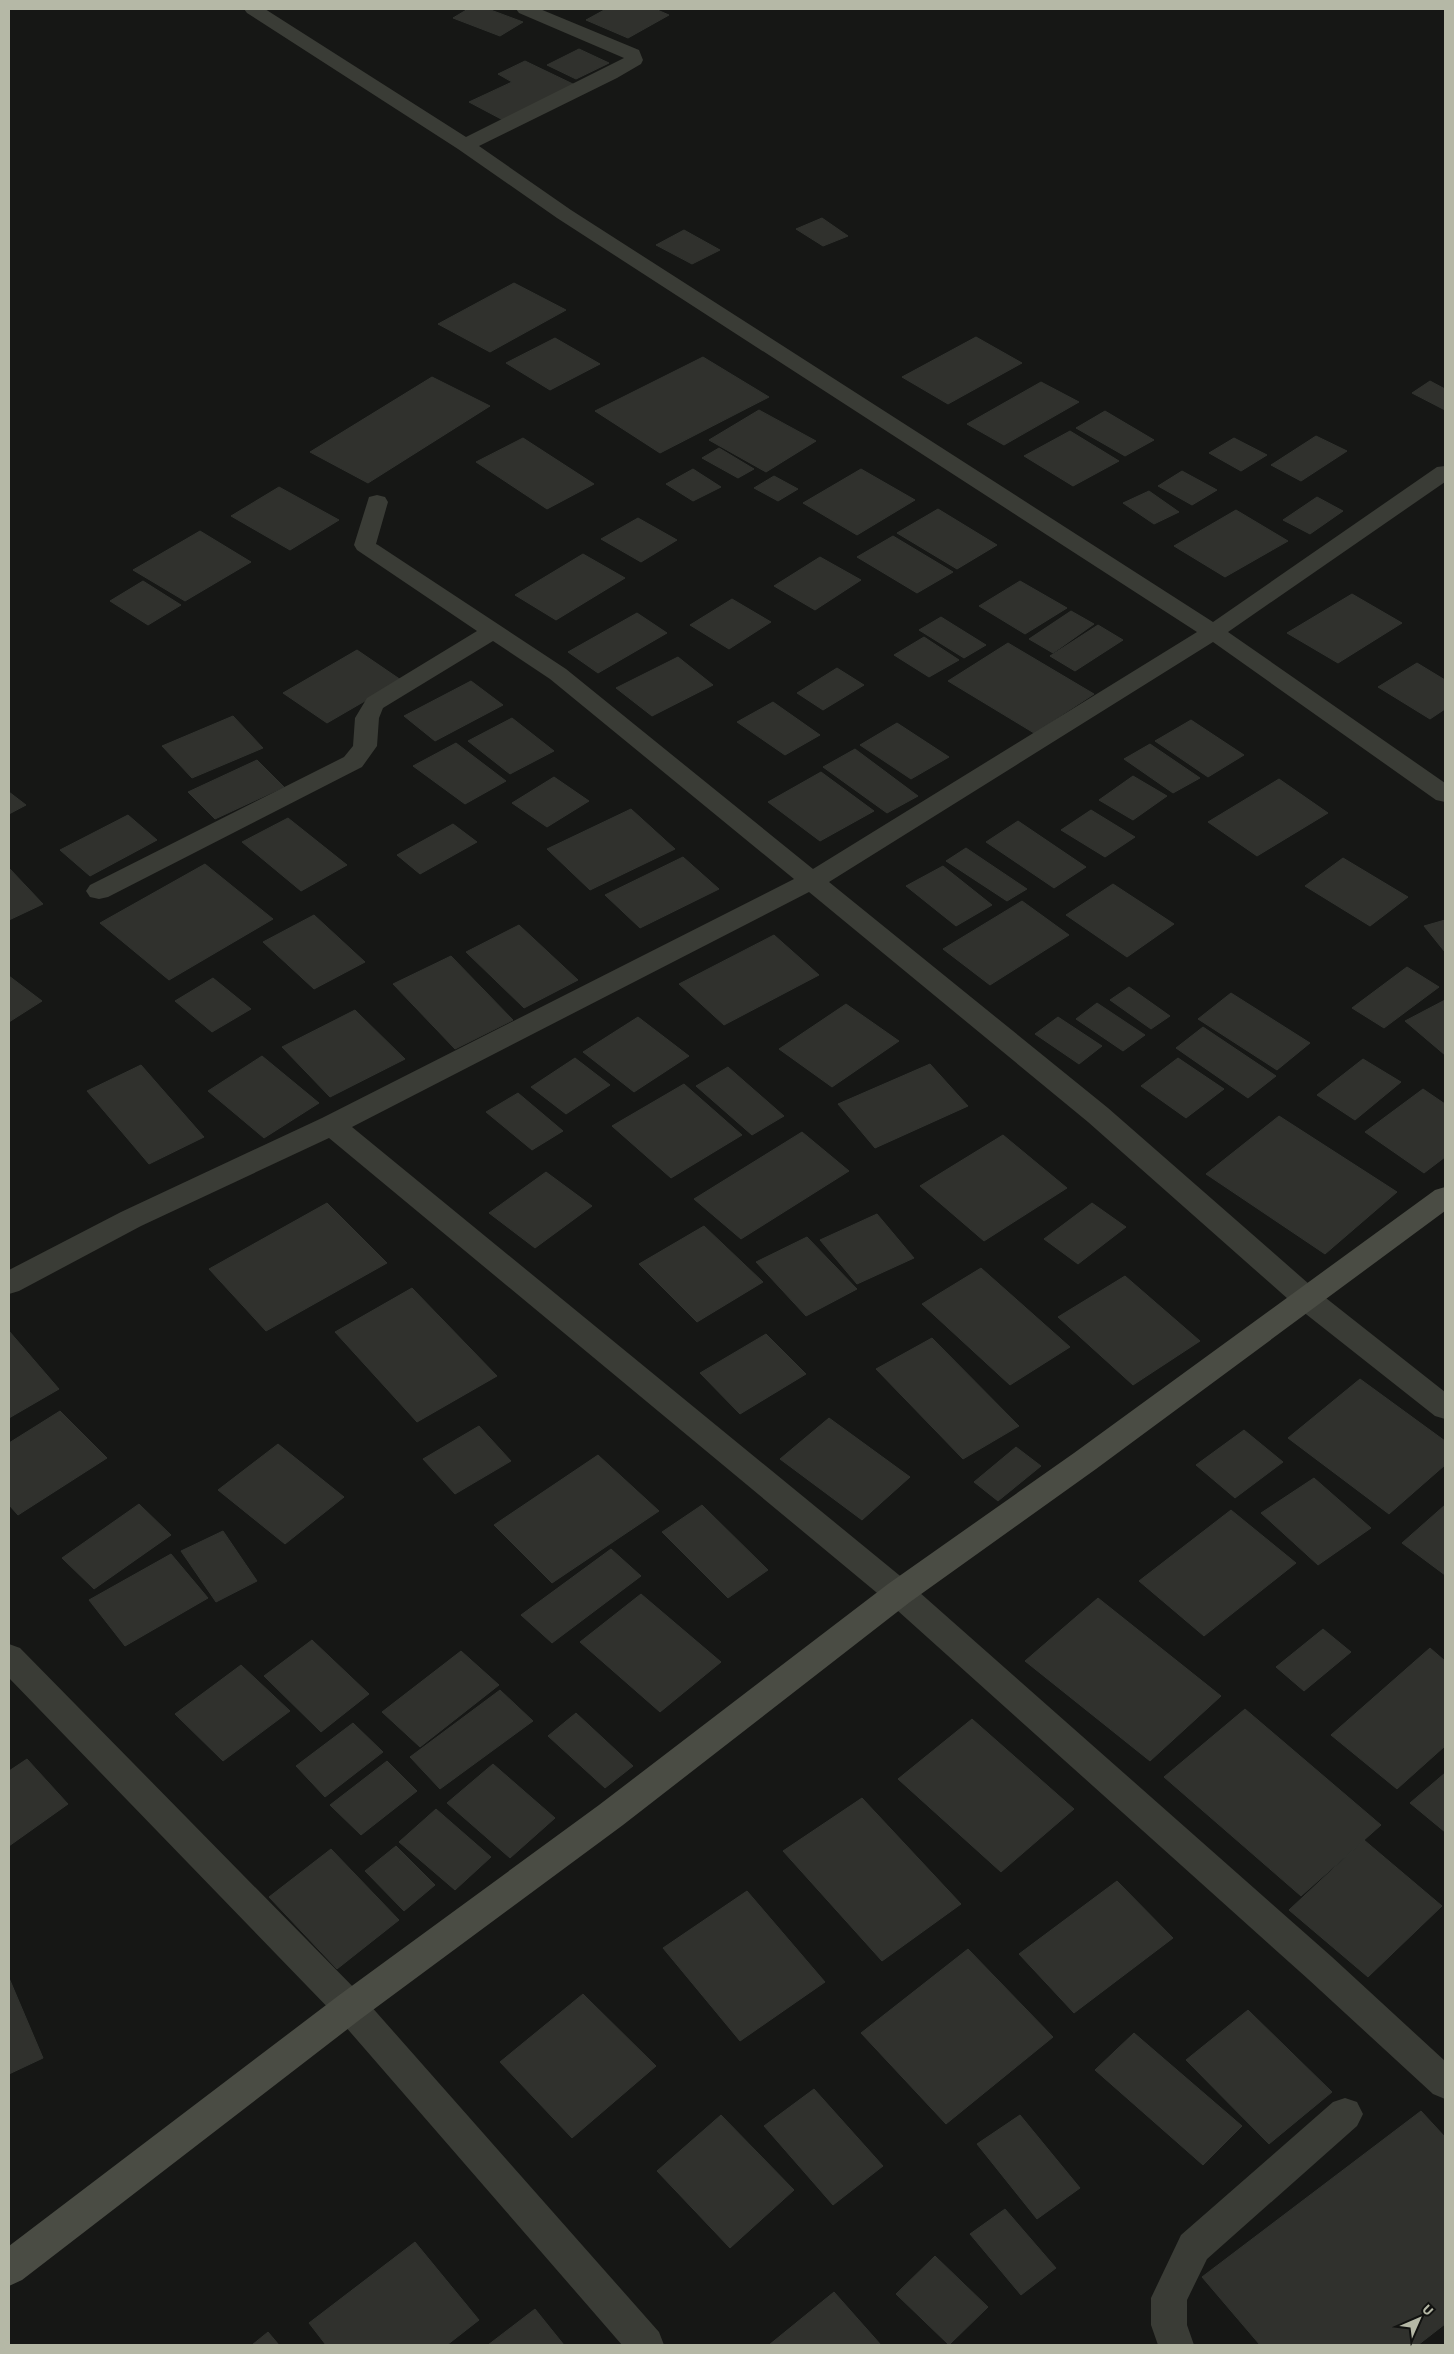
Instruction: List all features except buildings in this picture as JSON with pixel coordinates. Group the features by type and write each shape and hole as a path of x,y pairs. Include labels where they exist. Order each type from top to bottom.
{"main road":[{"path":"9,2268 350,2007 611,1815 899,1593 1307,1300 1445,1197"}],"street":[{"path":"253,9 465,145 564,214 1213,632 1445,794"},
{"path":"465,145 616,71 634,60 635,56 628,52 525,9"},
{"path":"9,1283 132,1219 332,1125 813,880 1213,632 1445,472"},
{"path":"377,502 366,536 365,545 370,550 558,674 813,880 1098,1115 1307,1300 1445,1408"},
{"path":"99,891 353,762 363,754 366,747 368,741 368,711 375,703 493,631"},
{"path":"332,1125 899,1593 1313,1962 1445,2083"},
{"path":"9,1657 350,2007 646,2345"},
{"path":"1176,2345 1169,2325 1169,2298 1194,2247 1345,2114"}]}
